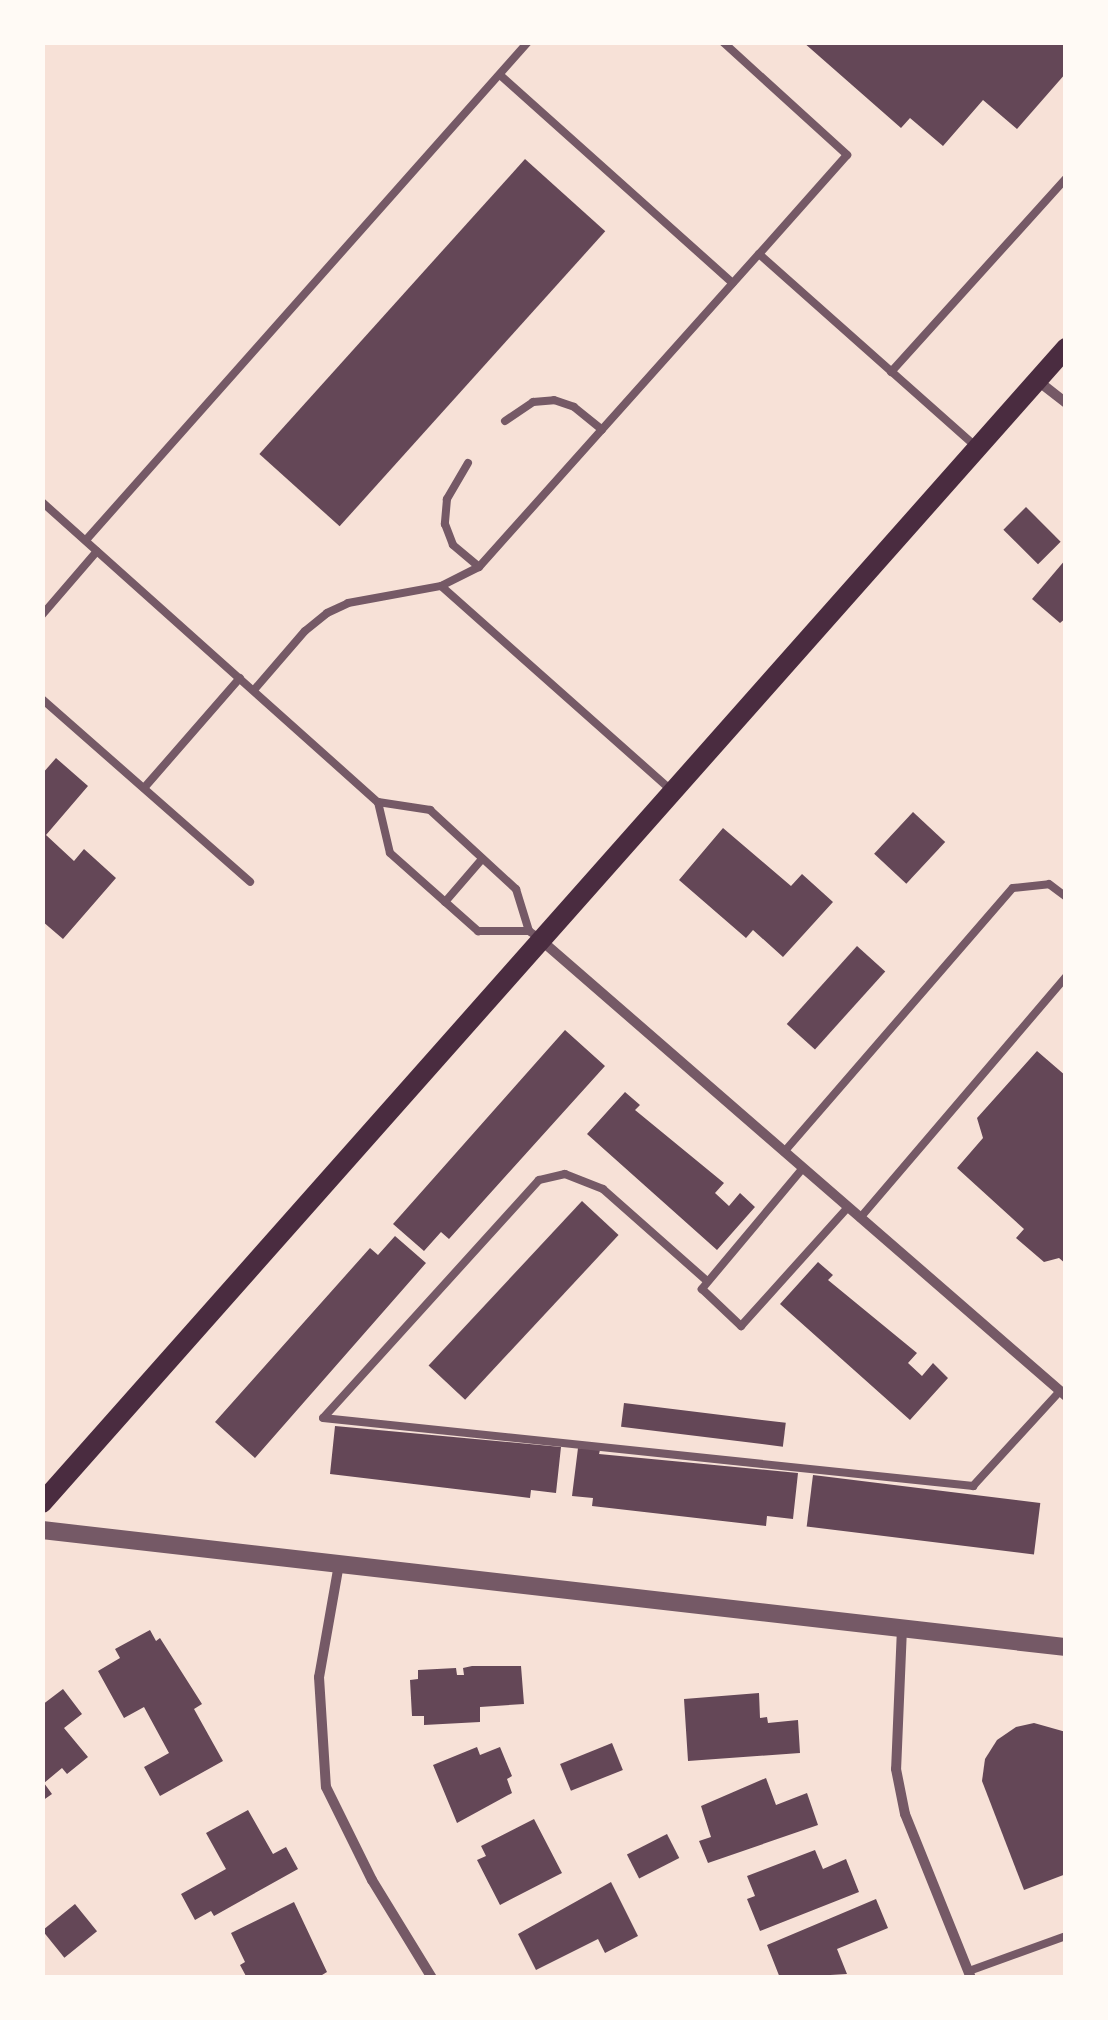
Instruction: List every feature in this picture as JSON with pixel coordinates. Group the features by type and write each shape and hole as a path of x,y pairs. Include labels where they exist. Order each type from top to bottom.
{"main road":[{"path":"42,1502 535,936 672,791 1066,348"}],"street":[{"path":"1038,380 1066,403"},
{"path":"535,936 1062,1393"},
{"path":"42,1530 1066,1647"},
{"path":"339,1564 319,1676 326,1787 372,1880 432,1978"},
{"path":"902,1628 896,1769 902,1800 970,1974"}],"lane":[{"path":"86,540 528,42"},
{"path":"254,690 305,631 327,613 348,603 441,586 479,567 847,155 723,42"},
{"path":"500,75 732,283"},
{"path":"891,372 1066,178"},
{"path":"758,254 977,448"},
{"path":"506,421 533,402 554,400 574,407 602,430"},
{"path":"468,464 448,499 445,524 453,544 479,567"},
{"path":"42,502 378,802 430,810 516,889 535,936 478,931 390,853 378,802"},
{"path":"42,614 97,550"},
{"path":"441,586 672,791"},
{"path":"144,788 240,678"},
{"path":"42,698 250,882"},
{"path":"445,902 482,859"},
{"path":"784,1152 1013,888 1049,884 1066,897"},
{"path":"860,1218 1066,977"},
{"path":"803,1168 702,1288 741,1326 848,1207"},
{"path":"708,1282 603,1189 565,1174 539,1180 323,1418 974,1486 1062,1393"},
{"path":"970,1974 1066,1936"}],"building":[{"path":"803,42 1066,42 1066,73 1017,129 983,100 943,146 910,118 901,128"},
{"path":"525,159 605,231 340,526 259,454"},
{"path":"1026,507 1061,542 1038,564 1003,530"},
{"path":"1066,559 1066,618 1060,623 1032,599"},
{"path":"56,758 88,786 46,835 74,861 84,849 116,878 63,939 42,921 42,774"},
{"path":"913,812 945,842 906,884 874,854"},
{"path":"723,828 791,886 802,874 833,902 783,957 753,930 746,938 679,880"},
{"path":"857,946 885,971 815,1049 787,1024"},
{"path":"565,1030 605,1066 449,1239 441,1232 424,1251 393,1224"},
{"path":"1037,1051 1066,1076 1066,1264 1059,1258 1044,1262 1016,1238 1024,1229 957,1168 983,1138 977,1118"},
{"path":"625,1092 640,1105 635,1110 724,1183 715,1193 729,1206 740,1193 755,1207 717,1250 587,1134"},
{"path":"582,1201 619,1235 465,1400 429,1366"},
{"path":"395,1236 426,1263 255,1458 215,1422 370,1248 378,1255"},
{"path":"818,1262 833,1275 828,1280 917,1353 908,1363 922,1376 933,1363 948,1378 910,1420 780,1304"},
{"path":"624,1403 786,1423 783,1447 621,1427"},
{"path":"335,1426 561,1447 556,1493 531,1490 530,1498 330,1474"},
{"path":"578,1448 600,1450 599,1454 798,1473 793,1519 767,1516 766,1526 592,1506 593,1498 572,1496"},
{"path":"813,1475 1040,1503 1034,1555 807,1527"},
{"path":"150,1630 156,1641 160,1638 202,1704 194,1709 223,1761 160,1796 144,1767 169,1753 144,1707 124,1718 98,1671 120,1658 115,1649"},
{"path":"521,1666 524,1704 480,1707 480,1722 424,1725 424,1716 412,1716 410,1680 418,1679 418,1670 456,1668 457,1675 464,1675 463,1668"},
{"path":"63,1689 82,1714 64,1728 88,1757 67,1774 62,1768 44,1783 52,1794 42,1801 42,1705"},
{"path":"759,1693 760,1718 767,1717 768,1723 798,1720 800,1753 688,1761 684,1699"},
{"path":"1034,1723 1066,1732 1066,1874 1024,1890 982,1781 985,1759 997,1740 1016,1727"},
{"path":"612,1743 623,1770 571,1791 560,1764"},
{"path":"477,1747 480,1755 500,1747 512,1776 507,1779 512,1793 457,1823 433,1765"},
{"path":"766,1778 776,1805 807,1793 818,1825 708,1863 699,1841 711,1837 701,1806"},
{"path":"248,1810 273,1854 286,1847 298,1869 214,1916 211,1911 195,1920 181,1894 226,1869 206,1833"},
{"path":"534,1819 562,1873 500,1905 477,1860 486,1856 481,1846"},
{"path":"667,1834 679,1858 639,1878 627,1854"},
{"path":"815,1850 823,1869 846,1859 859,1892 760,1931 747,1899 755,1896 747,1876"},
{"path":"611,1882 638,1936 605,1953 598,1939 536,1970 518,1934"},
{"path":"876,1899 888,1928 837,1949 847,1974 780,1978 767,1945"},
{"path":"294,1902 327,1972 317,1978 247,1978 240,1965 245,1962 231,1933"},
{"path":"75,1904 97,1931 64,1958 42,1930"}]}
